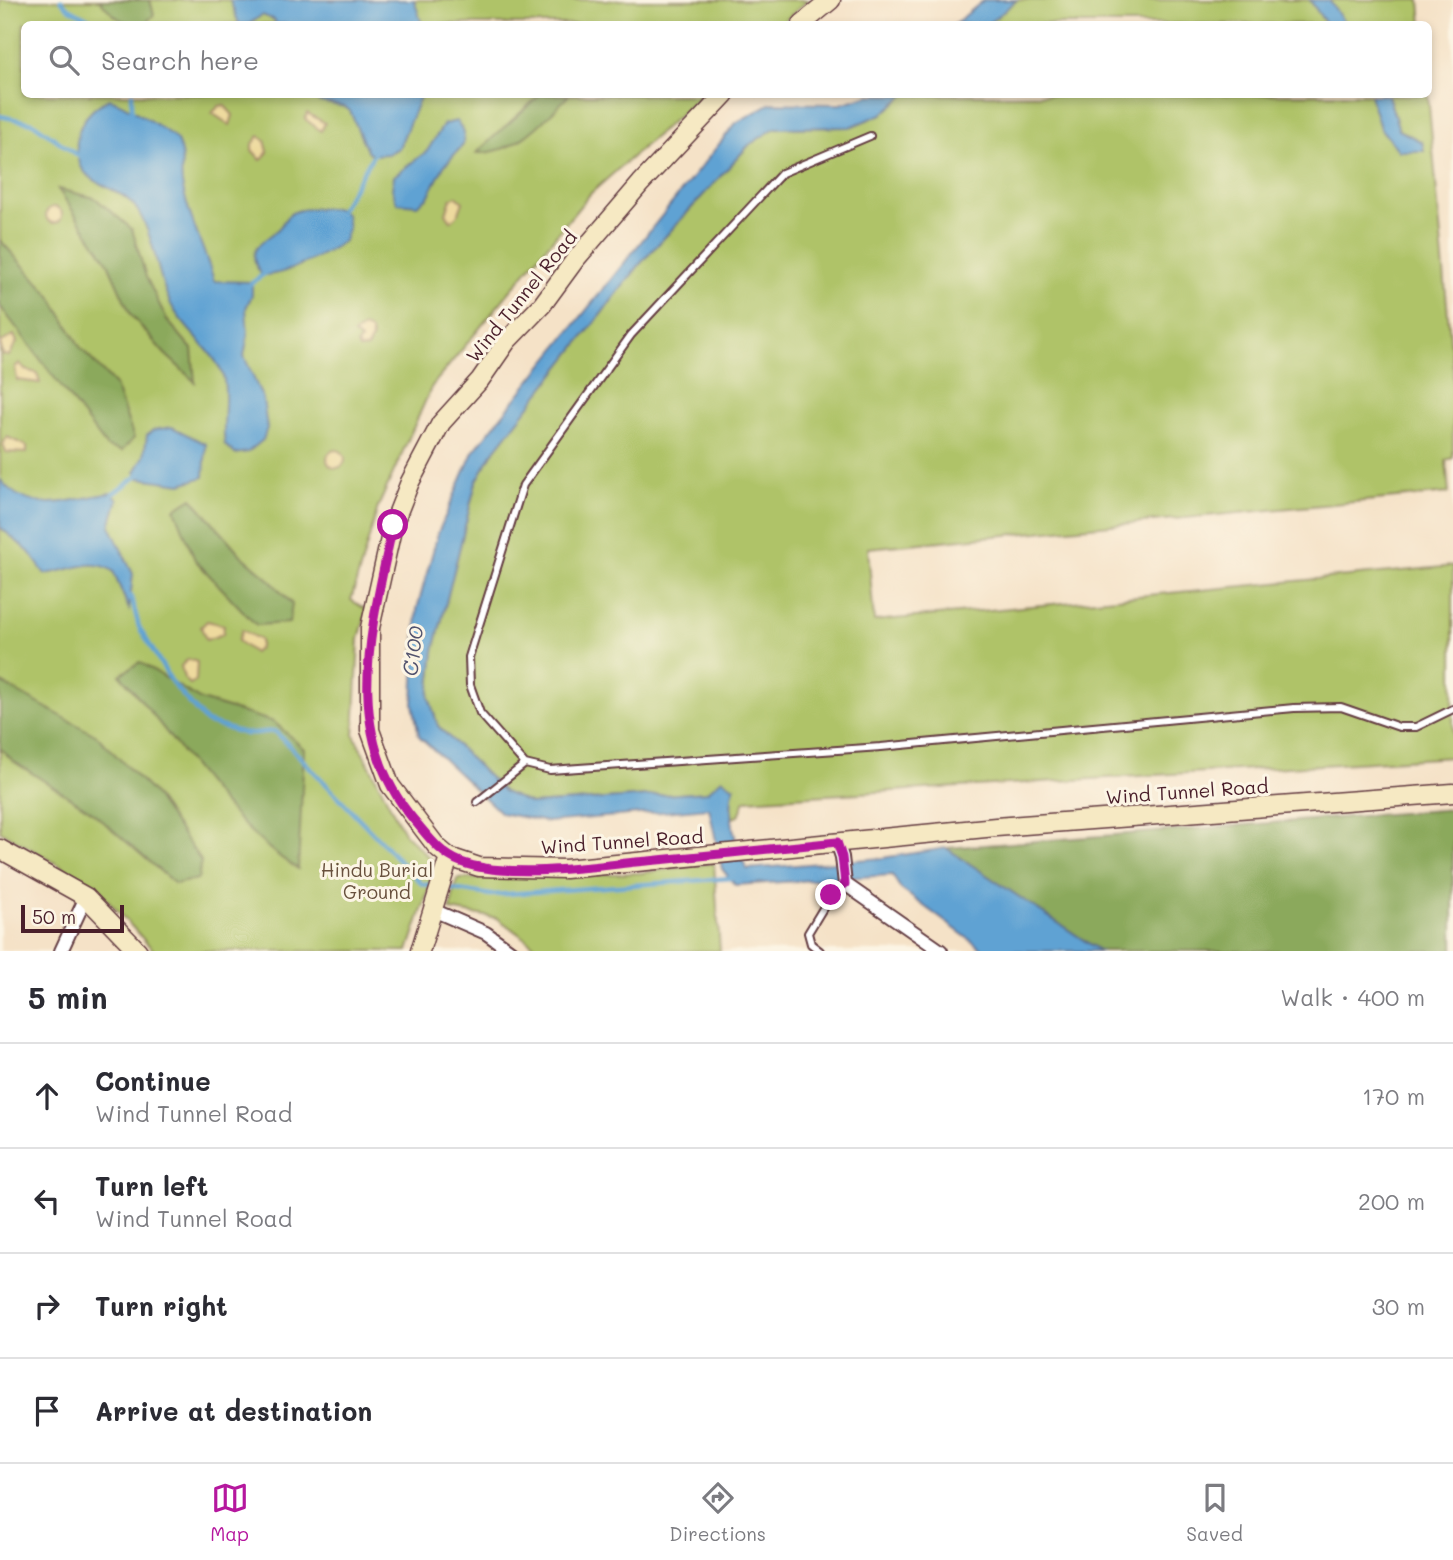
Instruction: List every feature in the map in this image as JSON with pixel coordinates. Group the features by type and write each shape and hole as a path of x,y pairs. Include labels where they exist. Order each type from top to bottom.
{"street":[{"path":"806,21 831,0"},
{"name":"Wind Tunnel Road","path":"721,98 641,183 575,260 542,306 508,341 480,380 441,423 410,482 393,525 370,628 370,730 390,785 410,815 449,857 494,868 565,869 747,851 839,849 1453,793"},
{"path":"0,849 86,897 138,951"},
{"path":"839,849 845,882 940,951"},
{"path":"420,951 449,857"},
{"path":"438,896 511,951"},
{"path":"61,951 86,897"}],"lane":[{"path":"870,136 782,173 631,335 523,485 469,657 470,685 480,713 525,764 550,770 867,748 1294,708 1341,707 1399,727 1416,727 1453,709"},
{"path":"477,802 525,764"},
{"path":"820,951 811,944 808,933 831,895 845,882"}],"green space":[{"path":"0,0 808,0 784,21 21,21 21,98 699,98 590,194 432,386 378,507 351,600 367,610 359,639 354,735 404,833 437,865 408,951 154,951 94,885 0,831"},
{"path":"100,0 150,0 154,15 147,21 124,21 109,11"},
{"path":"1017,0 1310,0 1324,21 992,21"},
{"path":"1329,0 1420,0 1422,21 1343,21"},
{"path":"537,98 566,98 539,125 516,142 490,152 476,153"},
{"path":"901,98 1371,98 1380,128 1423,151 1422,142 1399,130 1389,98 1428,98 1453,370 1453,458 1446,460 1449,493 868,548 874,621 1453,566 1453,757 745,800 739,816 733,818 730,800 707,792 531,804 504,792 438,726 429,697 434,651 476,482 492,454 641,263 749,145 775,128 850,127 882,114"},
{"path":"58,189 95,198 132,229 146,277 167,320 192,349 195,382 164,353 131,315 107,261"},
{"path":"0,240 51,296 80,347 115,385 134,438 122,451 107,447 0,306"},
{"path":"192,498 241,555 292,604 289,623 256,625 195,560 175,509"},
{"path":"140,662 201,700 274,722 304,749 298,869 248,830 225,806 120,675"},
{"path":"0,682 97,736 153,793 201,861 198,879 175,884 91,811 13,761 0,748"},
{"path":"1453,809 1453,951 1100,951 946,848"},
{"name":"Hindu Burial Ground","path":"714,863 720,951 542,951 497,918 450,910 457,879 641,873"}],"sand":[{"path":"224,105 233,115 230,125 212,113"},
{"path":"307,113 325,123 321,131 305,119"},
{"path":"259,136 265,140 268,152 261,160 252,150 252,145"},
{"path":"456,196 463,202 458,215 451,221 446,213 451,199"},
{"path":"54,207 60,209 60,221 54,223 48,221 46,215 48,209"},
{"path":"364,327 371,331 372,339 367,348 359,349 357,344 361,340 354,334"},
{"path":"14,335 17,342 9,356 3,355 0,343"},
{"path":"20,363 25,370 37,373 40,383 17,380 15,367"},
{"path":"7,437 27,446 27,453 6,452 3,444"},
{"path":"336,450 342,453 345,459 342,465 336,468 330,465 327,459 330,453"},
{"path":"207,621 224,625 223,634 206,640 201,627"},
{"path":"242,630 260,640 260,647 254,653 238,641"},
{"path":"188,659 197,662 196,681 190,684 184,678 181,666"}],"water":[{"path":"230,0 414,0 421,21 275,21 262,15 253,21 238,21"},
{"path":"984,0 1017,0 992,21 959,21"},
{"path":"1310,0 1329,0 1343,21 1324,21"},
{"path":"311,98 420,98 399,148 388,154 373,155 367,151 350,111 345,107"},
{"path":"859,98 901,98 882,114 850,127 775,128 749,145 641,263 492,454 476,482 434,651 429,697 438,726 504,792 531,804 707,792 722,779 734,787 731,807 733,829 747,869 882,858 946,848 1100,951 985,951 901,889 892,875 735,885 722,869 709,808 547,822 501,813 419,736 413,704 417,609 438,533 473,452 736,123 771,103 840,104"},
{"path":"1371,98 1389,98 1399,130 1422,142 1424,151 1399,151 1380,128"},
{"path":"109,99 144,117 177,141 181,152 185,196 214,281 252,282 252,295 246,308 248,335 244,356 263,399 267,428 263,440 248,452 235,454 225,445 223,376 213,358 173,308 143,219 130,201 90,177 80,164 77,143 81,125 93,110"},
{"path":"457,121 464,132 463,145 444,166 428,197 417,205 397,203 392,189 394,176 427,151 444,124"},
{"path":"336,208 346,214 348,229 344,241 291,269 269,275 261,274 254,258 257,247 279,228 290,214 308,209"},
{"path":"172,427 206,444 204,477 181,484 139,478 135,472 144,456 147,435 153,430"},
{"path":"0,479 12,491 38,502 52,503 111,493 118,499 110,526 133,574 129,609 113,571 105,567 88,565 45,574 29,552 0,527"}],"waterway":[{"path":"61,0 67,7 93,21"},
{"path":"132,98 132,116"},
{"path":"0,116 33,123 83,159"},
{"path":"338,214 375,152"},
{"path":"249,285 267,272"},
{"path":"108,498 140,474"},
{"path":"131,596 139,627 173,684 206,722 246,734 275,731 422,884 436,886"},
{"path":"445,888 491,895 732,878"}],"route":[{"path":"393,525 370,628 370,730 390,785 410,815 437,847 449,857 479,866 565,869 837,842 842,857 845,884 831,895"}],"water label":[{"name":"C100","path":"412,651"}]}
